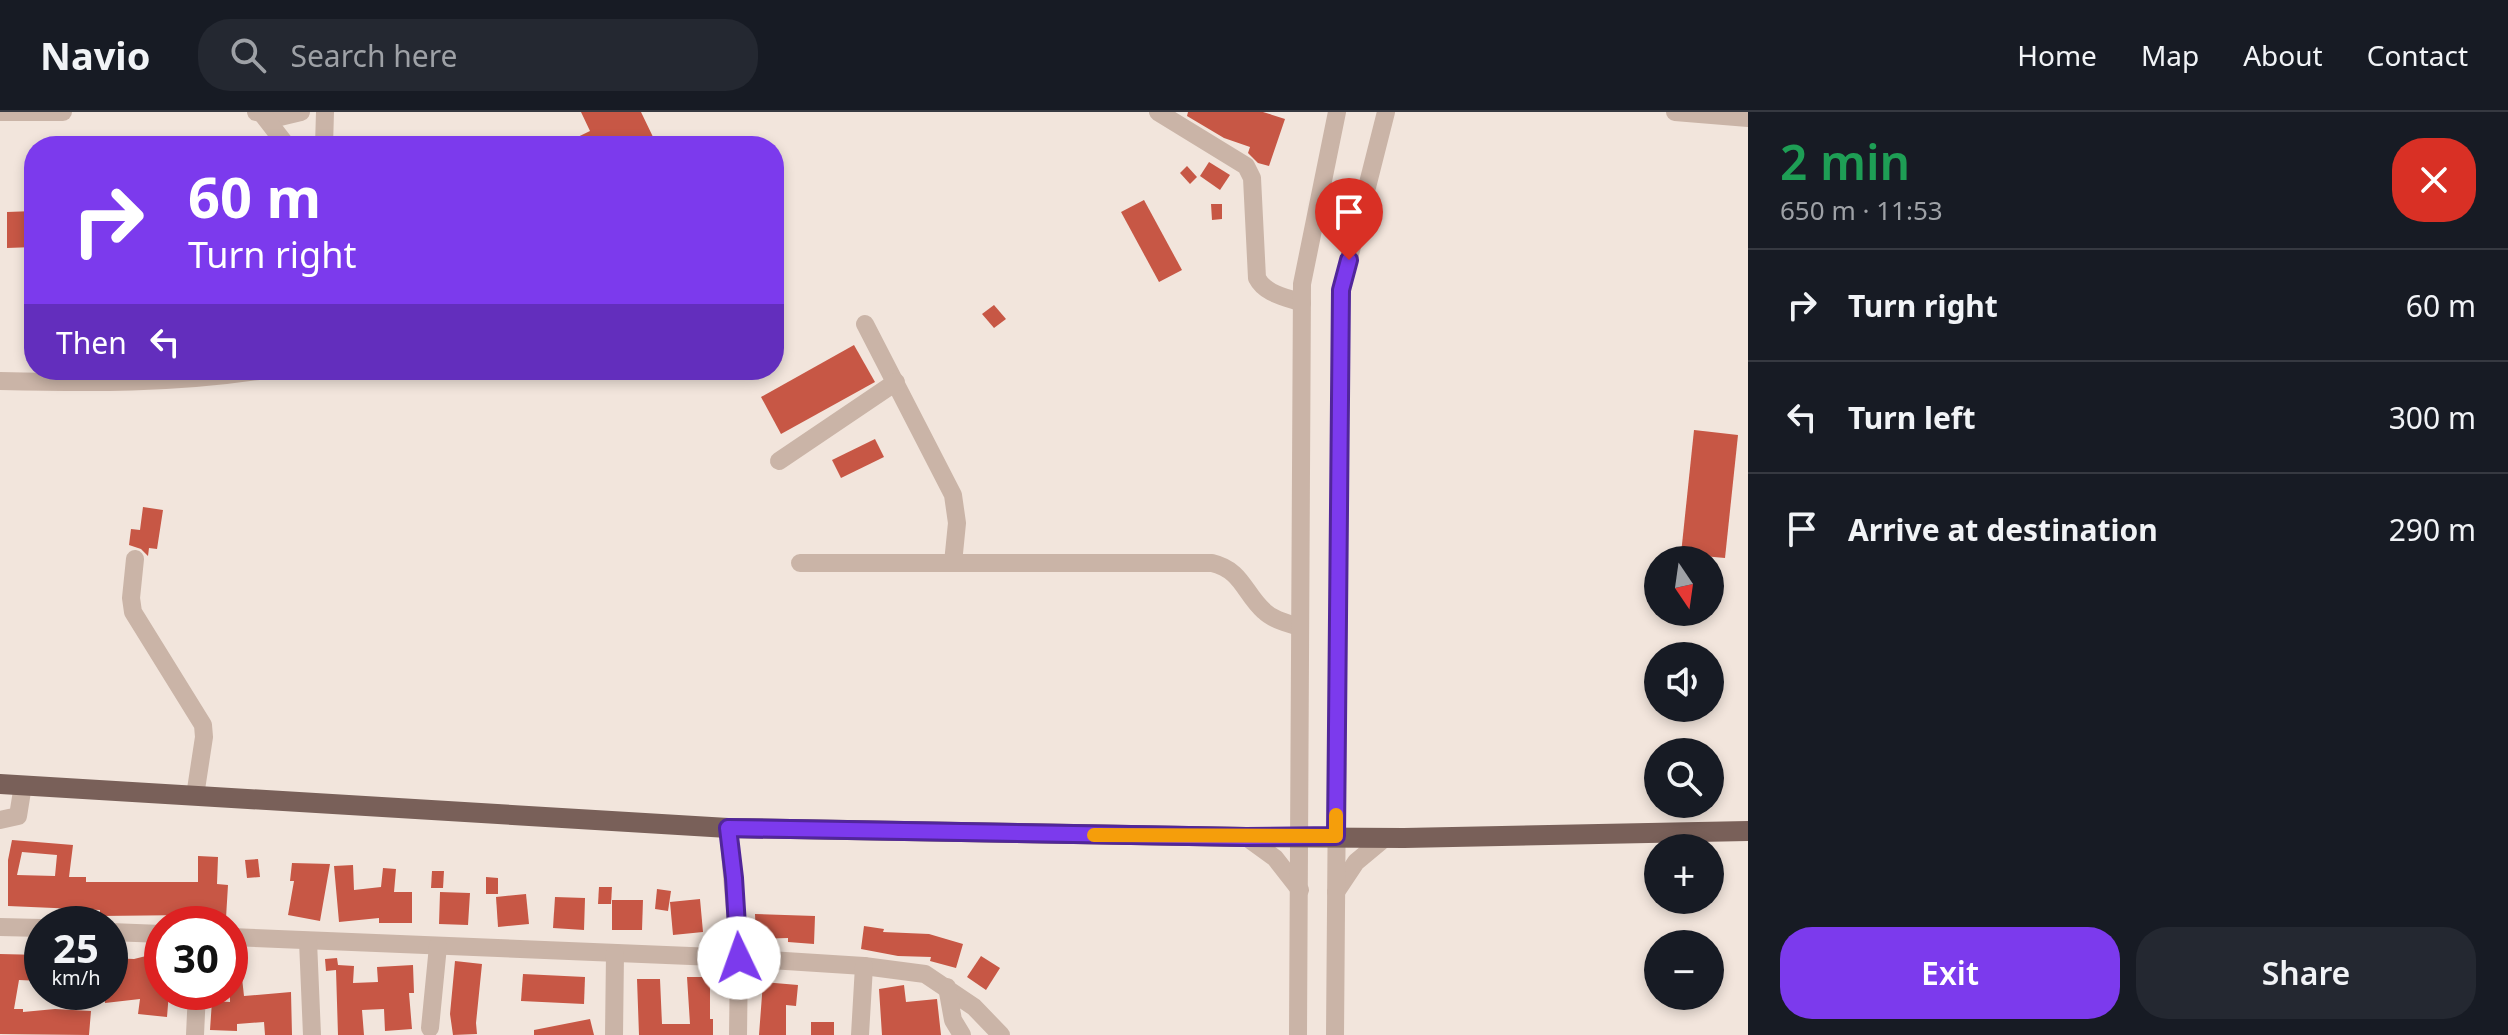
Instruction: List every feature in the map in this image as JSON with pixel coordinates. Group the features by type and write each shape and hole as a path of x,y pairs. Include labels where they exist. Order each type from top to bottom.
{"main road":[{"path":"0,784 728,828 1246,837 1748,831"}],"street":[{"path":"0,112 63,112"},
{"path":"260,114 280,117 301,112"},
{"path":"324,136 325,112"},
{"path":"1158,112 1246,166 1252,178 1257,278 1269,291 1302,303"},
{"path":"1298,1035 1302,284 1337,112"},
{"path":"1675,112 1748,118"},
{"path":"1335,1035 1341,290 1386,113"},
{"path":"260,114 279,136"},
{"path":"865,324 953,495 957,523 953,563"},
{"path":"0,381 107,383 168,380"},
{"path":"779,461 896,382"},
{"path":"135,559 131,598 133,612 203,725 195,796"},
{"path":"800,563 1212,563 1225,566 1235,574 1261,609 1272,617 1300,627"},
{"path":"0,820 18,816 23,785"},
{"path":"728,828 739,958 738,1035"},
{"path":"1246,837 1275,858 1300,890"},
{"path":"1336,892 1356,862 1386,837"},
{"path":"0,927 24,928"},
{"path":"248,938 864,966 925,974 974,1007 1001,1035"},
{"path":"308,941 312,1035"},
{"path":"430,1028 438,946"},
{"path":"614,1035 615,954"},
{"path":"860,1035 864,966"},
{"path":"947,987 953,1020 962,1035"},
{"path":"195,1035 196,1010"}],"building":[{"path":"581,112 641,112 653,136 580,136 590,131"},
{"path":"1188,112 1263,112 1285,119 1269,166 1258,163 1248,153 1250,147 1224,138 1187,116"},
{"path":"1209,162 1230,175 1220,190 1200,176"},
{"path":"1187,166 1197,177 1190,184 1180,173"},
{"path":"1144,200 1182,270 1159,282 1121,212"},
{"path":"1211,204 1222,204 1222,219 1212,220"},
{"path":"24,211 24,247 7,248 7,212"},
{"path":"994,305 1006,319 994,328 982,314"},
{"path":"854,345 875,382 781,434 761,397"},
{"path":"1694,430 1738,435 1725,558 1724,546 1682,546"},
{"path":"875,439 884,457 841,478 832,460"},
{"path":"143,507 163,510 157,549 149,548 148,556 141,549 129,545 131,529 140,530"},
{"path":"12,840 73,845 69,877 86,877 86,882 198,882 198,856 218,857 217,884 228,885 227,906 144,906 144,916 128,916 128,906 8,906 8,860","holes":["22,852 57,855 55,876 17,875"]},
{"path":"258,859 260,877 247,878 245,860"},
{"path":"292,863 330,864 320,921 288,915 294,881 290,881"},
{"path":"353,865 354,890 381,887 383,868 396,869 394,892 412,892 412,923 379,923 379,918 339,922 334,866"},
{"path":"432,871 444,871 443,888 431,888"},
{"path":"486,877 498,878 498,894 486,894"},
{"path":"599,887 612,887 611,904 598,904"},
{"path":"657,889 671,891 668,911 655,909"},
{"path":"440,892 470,893 468,925 439,924"},
{"path":"526,894 529,924 498,927 496,897"},
{"path":"555,897 585,898 584,930 553,928"},
{"path":"700,899 703,932 673,935 670,902"},
{"path":"612,900 643,900 642,930 612,930"},
{"path":"755,914 815,916 814,944 788,942 788,938 756,939"},
{"path":"864,926 884,929 883,932 929,934 963,944 956,968 930,961 931,957 898,956 861,949"},
{"path":"0,954 24,955 24,980 19,980 14,1009 23,1009 23,1012 91,1011 89,1035 0,1034"},
{"path":"144,956 144,1010 168,1010 167,1017 138,1014 140,999 128,1000 128,959"},
{"path":"981,956 1000,968 986,990 967,977"},
{"path":"337,958 338,965 354,966 353,983 378,982 377,967 413,965 414,993 409,993 412,1029 385,1031 384,1009 362,1010 364,1035 338,1035 336,970 326,971 325,959"},
{"path":"455,961 482,964 477,1034 453,1035 450,1014"},
{"path":"523,974 585,977 584,1004 521,1001"},
{"path":"687,977 710,977 713,1035 639,1035 637,979 660,979 662,1024 690,1024"},
{"path":"763,982 798,985 796,1006 786,1005 786,1035 759,1035"},
{"path":"904,985 906,1002 937,999 941,1035 882,1035 879,989"},
{"path":"291,992 292,1035 265,1035 264,1022 237,1024 237,1031 210,1030 211,1010 248,1010 248,996"},
{"path":"590,1019 594,1035 534,1035 534,1030"},
{"path":"811,1022 834,1022 834,1035 811,1035"}],"slow traffic":[{"path":"1094,835 1336,836 1336,815"}],"route":[{"path":"739,958 728,828 1336,836 1341,290 1349,260"}]}
